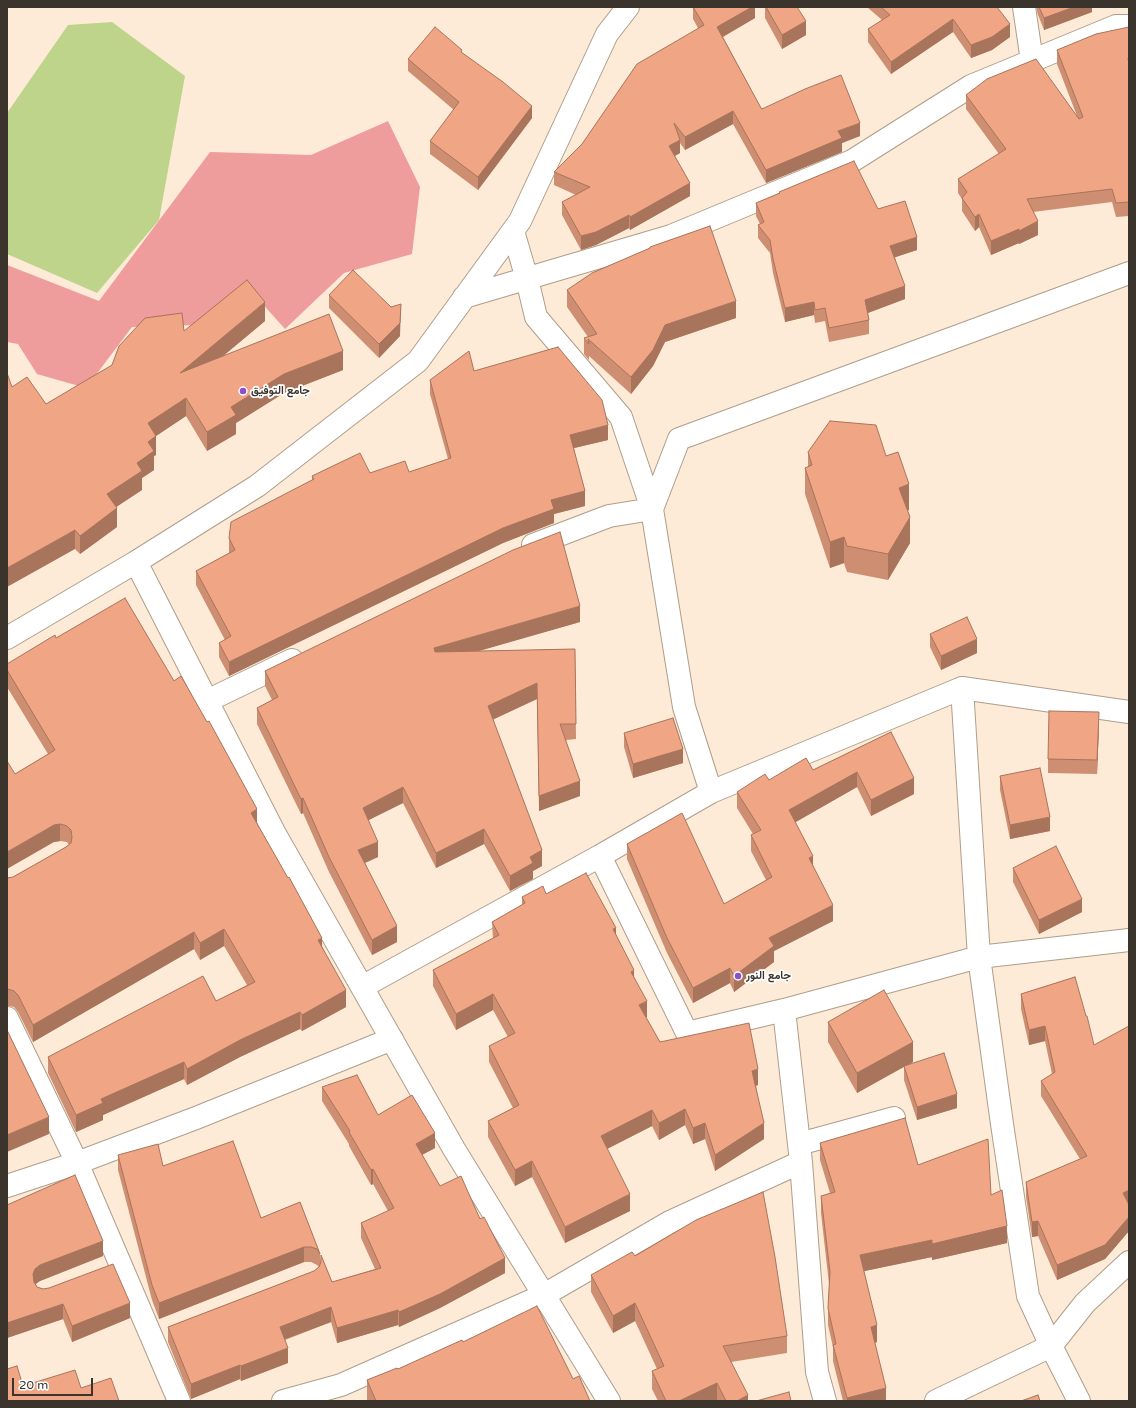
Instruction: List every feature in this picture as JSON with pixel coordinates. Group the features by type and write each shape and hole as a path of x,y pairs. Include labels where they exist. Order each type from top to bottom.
{"street":[{"path":"7,638 136,562 257,486 418,361 520,222 607,34 628,7"},
{"path":"1024,7 1032,61"},
{"path":"464,297 671,236 852,161 971,86 1116,26 1129,26"},
{"path":"513,231 536,317 621,417 652,509 684,707 711,792"},
{"path":"652,509 679,438 1129,273"},
{"path":"515,551 609,516 652,509"},
{"path":"136,562 275,834 454,1149 609,1401"},
{"path":"207,701 313,650"},
{"path":"962,688 979,957 1028,1296 1079,1401"},
{"path":"362,987 600,856 711,792 962,688 1129,712"},
{"path":"600,856 687,1033 784,1010 979,957 1129,940"},
{"path":"784,1010 800,1152 817,1372 825,1401"},
{"path":"7,1018 77,1162 179,1401"},
{"path":"7,1186 196,1118 392,1039"},
{"path":"283,1401 344,1393 544,1295 670,1222 800,1152 894,1118"},
{"path":"936,1401 1051,1346 1085,1302 1129,1262"},
{"path":"100,1271 120,1263"},
{"path":"151,1335 173,1327"}],"shaded area":[{"path":"112,22 185,76 159,220 97,293 7,254 7,113 68,25"},
{"path":"388,121 420,187 412,254 344,273 285,329 251,291 197,325 132,327 86,388 37,374 18,344 7,342 7,265 99,301 210,152 311,155"}],"building":[{"path":"693,7 752,7 717,27 762,109 805,89 841,75 860,123 838,131 842,138 766,170 733,111 685,137 674,123 680,140 669,146 690,183 630,217 629,215 596,232 581,236 562,202 590,187 554,172 582,144 637,64 704,25"},
{"path":"766,7 797,7 806,21 782,35"},
{"path":"881,7 997,7 1010,24 992,37 971,45 953,19 891,62 868,29 890,15"},
{"path":"1039,7 1074,7 1044,18"},
{"path":"435,27 462,50 461,52 503,82 532,106 478,177 430,141 459,102 408,59"},
{"path":"1129,27 1129,202 1116,203 1112,189 1027,199 1038,221 1019,231 1019,229 991,241 979,214 975,217 962,198 967,192 958,179 1006,149 966,95 987,79 1036,59 1079,119 1083,117 1057,50 1096,34"},
{"path":"854,161 878,209 905,201 917,237 890,246 905,286 865,300 869,320 829,328 825,308 815,310 814,302 785,308 770,240 758,225 764,222 756,203"},
{"path":"710,226 736,301 665,325 653,350 631,377 588,339 589,344 584,338 597,334 567,290 592,273 650,247"},
{"path":"353,270 391,307 401,304 400,323 379,344 329,295"},
{"path":"247,280 265,302 180,373 329,314 343,351 284,374 231,407 236,415 207,432 186,398 148,423 156,436 148,442 154,451 137,463 142,471 107,494 117,508 80,536 75,530 7,568 7,373 12,387 27,377 46,404 112,365 119,346 145,318 182,313 184,331"},
{"path":"558,347 602,400 608,425 570,435 585,491 551,500 554,509 503,528 229,662 219,643 231,636 196,571 235,550 229,538 231,522 314,479 312,476 360,453 370,473 405,461 409,472 451,458 430,380 469,351 474,371"},
{"path":"830,421 876,425 886,456 898,452 909,484 899,488 910,517 888,554 847,546 844,537 830,542 805,468 812,465 808,452"},
{"path":"560,532 580,606 434,648 435,652 575,649 576,724 560,724 580,781 539,796 537,683 488,706 542,850 530,857 533,863 510,876 484,829 436,853 403,787 363,808 378,842 358,850 397,926 372,940 329,857 303,798 301,799 257,708 278,697 265,671 513,550"},
{"path":"125,598 174,681 181,676 207,722 209,721 257,809 251,813 288,878 289,877 322,938 318,940 346,990 302,1015 300,1012 240,1040 187,1069 184,1062 101,1099 103,1103 76,1115 48,1057 203,976 216,1001 255,982 224,929 200,943 194,932 33,1025 18,995 14,991 7,989 7,878 13,877 66,847 71,843 72,837 71,830 67,826 60,824 54,825 7,852 7,761 15,774 55,750 7,670 7,664 55,635 56,638"},
{"path":"967,617 977,639 941,656 930,634"},
{"path":"1049,711 1099,712 1097,760 1048,759"},
{"path":"673,718 683,749 633,764 624,733"},
{"path":"891,732 914,778 871,800 857,772 789,810 813,856 809,858 833,905 769,938 774,946 734,976 730,968 693,988 667,938 627,844 682,813 724,904 772,877 751,835 761,830 737,792 765,774 769,780 806,758 813,770"},
{"path":"1040,768 1050,817 1010,825 1000,776"},
{"path":"1056,846 1082,899 1039,920 1013,868"},
{"path":"586,873 616,928 613,929 634,970 631,972 647,1001 639,1005 660,1042 749,1023 758,1069 752,1071 764,1123 715,1155 705,1123 693,1128 685,1109 659,1123 652,1110 601,1136 630,1194 565,1227 532,1161 515,1170 488,1121 519,1105 489,1046 515,1033 493,994 456,1014 433,970 499,935 492,922 525,903 522,897 543,886 546,894"},
{"path":"1075,977 1094,1045 1129,1026 1129,1190 1123,1193 1129,1205 1129,1217 1105,1245 1057,1265 1038,1221 1032,1222 1026,1182 1087,1156 1041,1081 1055,1072 1045,1026 1029,1030 1021,994"},
{"path":"884,990 913,1042 857,1073 828,1022"},
{"path":"7,1030 49,1117 7,1135"},
{"path":"944,1053 957,1094 917,1107 904,1066"},
{"path":"357,1075 378,1115 412,1095 435,1133 416,1144 440,1186 461,1176 480,1219 484,1217 505,1258 440,1294 399,1312 398,1310 337,1328 331,1307 280,1327 288,1348 191,1384 168,1327 314,1271 319,1267 321,1255 332,1282 381,1268 361,1223 394,1208 373,1169 371,1170 349,1132 350,1131 322,1087"},
{"path":"905,1118 918,1165 988,1139 991,1195 1002,1190 1007,1226 932,1244 932,1240 860,1255 877,1325 871,1327 886,1388 847,1398 833,1345 836,1344 828,1308 830,1272 821,1196 835,1192 820,1143"},
{"path":"233,1141 261,1218 300,1202 320,1254 317,1249 304,1247 159,1303 152,1285 118,1155 158,1144 163,1166"},
{"path":"75,1175 103,1241 40,1265 35,1269 33,1274 34,1282 37,1287 43,1289 49,1288 113,1264 130,1303 72,1326 63,1304 7,1323 7,1205"},
{"path":"763,1192 787,1336 723,1346 748,1395 737,1401 726,1401 717,1383 679,1401 666,1401 652,1371 664,1366 635,1303 613,1316 591,1275 632,1252 635,1256 696,1220"},
{"path":"537,1306 573,1379 579,1376 590,1401 376,1401 367,1380 397,1368 398,1369 462,1340 463,1342"},
{"path":"17,1366 23,1386 75,1370 81,1388 111,1378 119,1401 7,1401 7,1369"},
{"path":"789,1392 791,1401 756,1401"},
{"path":"1038,1395 1040,1401 1021,1401"}],"place":[{"name":"جامع التوفيق","path":"243,391"},
{"name":"جامع النور","path":"738,976"}]}
